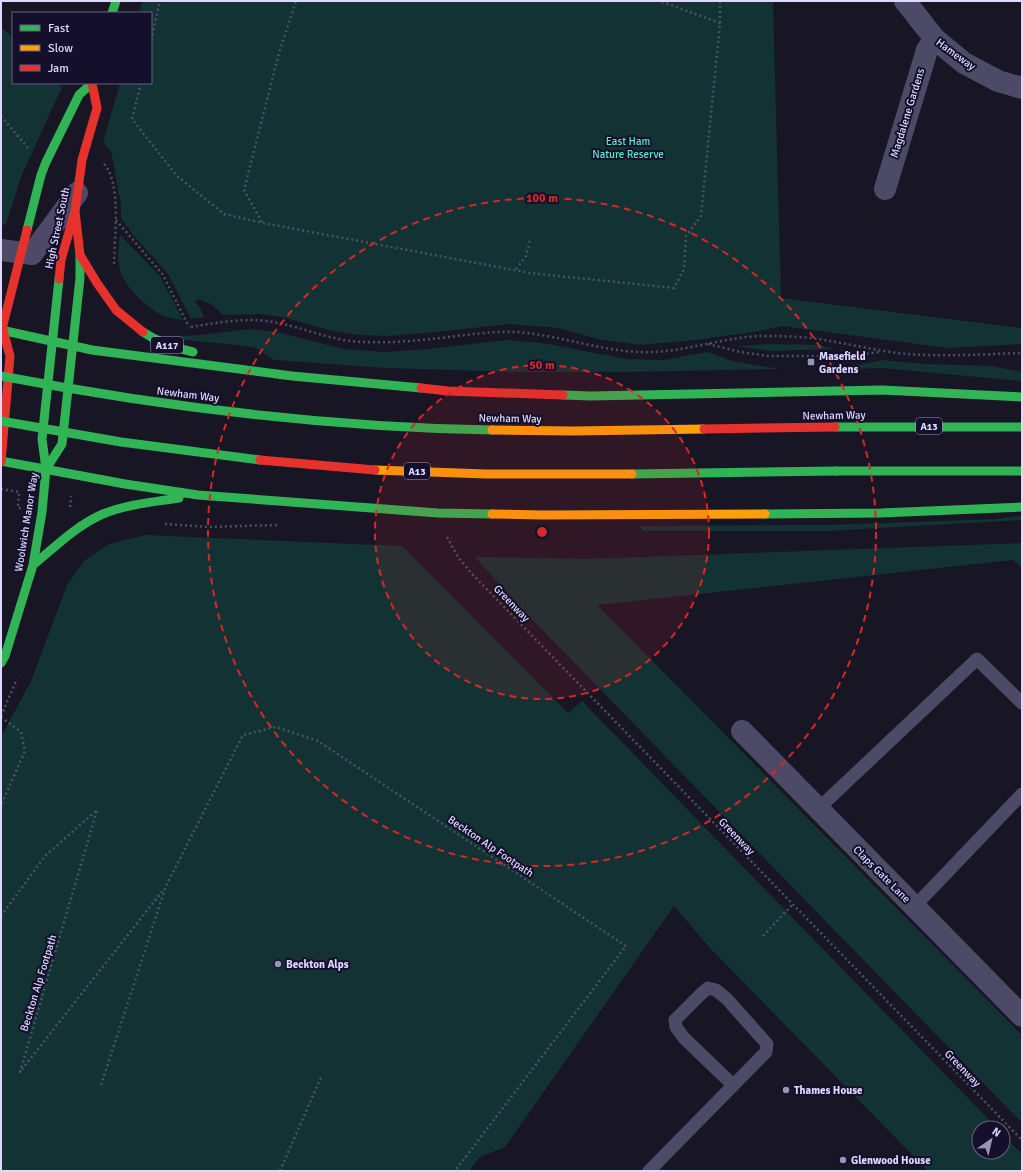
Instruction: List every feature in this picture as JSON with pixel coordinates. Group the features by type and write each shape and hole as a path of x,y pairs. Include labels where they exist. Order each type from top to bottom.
{"main road":[{"path":"112,12 116,1"},
{"name":"High Street South","path":"2,331 11,252 46,162 79,95 91,84"},
{"name":"High Street South","path":"45,404 51,342 58,298 61,260 76,202 82,160 97,108 92,84"},
{"name":"A117","path":"46,469 62,444 67,403 80,278 80,255 76,202"},
{"name":"A117","path":"80,255 108,300 116,310 133,325 152,338 171,347 292,376"},
{"path":"2,331 92,350 292,376 448,391 591,396 882,390 1022,397"},
{"path":"2,331 10,356 1,461 126,484 198,495 438,513 542,515 882,513 1022,507"},
{"name":"Newham Way","path":"1,376 144,401 259,416 372,425 486,430 602,431 835,427 1022,427"},
{"name":"Woolwich Manor Way","path":"1,663 5,656 34,565 42,512 46,469 42,439 45,404"},
{"name":"A13","path":"1,421 138,444 254,459 369,469 484,474 604,475 836,471 1022,472"},
{"path":"34,565 79,528 114,510 198,495"}],"street":[{"name":"Hameway","path":"906,1 935,39 964,63 998,81 1022,88"},
{"name":"Magdalene Gardens","path":"885,190 926,50 935,39"},
{"path":"11,252 32,254 76,202"},
{"name":"Claps Gate Lane","path":"742,731 1022,1016"}],"lane":[{"path":"818,809 977,659 1022,703"},
{"path":"915,906 1022,794"},
{"path":"649,1171 766,1052 767,1044 727,999 716,990 708,988 675,1020 676,1027 684,1038 733,1085"}],"path":[{"path":"152,36 160,1"},
{"path":"263,223 244,190 279,53 296,1"},
{"path":"660,1 720,23"},
{"path":"141,84 132,119 177,176 224,214 263,223 530,273 674,288 684,269 686,236 701,216 720,23 720,1"},
{"path":"1,116 30,150"},
{"path":"104,164 108,168 111,176 116,219 114,264"},
{"path":"116,219 163,274 190,327"},
{"path":"516,270 526,256 530,240"},
{"path":"183,327 245,320 266,321 286,324 336,338 361,342 402,342 492,332 515,332 566,339 631,351 653,352 676,350 737,338 768,336 827,340 907,354 940,355 1022,353"},
{"path":"706,343 740,352 770,356 846,356 884,351"},
{"path":"1,489 10,490"},
{"path":"70,508 71,492"},
{"path":"163,524 210,527 283,525"},
{"name":"Greenway","path":"447,537 458,557 473,575 1022,1140"},
{"path":"1,717 21,732 25,751 1,805"},
{"name":"Beckton Alp Footpath","path":"101,1085 166,886 243,735 276,727 318,741 626,946 455,1171"},
{"name":"Beckton Alp Footpath","path":"1,916 45,856 97,810 20,1072 166,886"},
{"path":"763,936 793,904"},
{"path":"280,1171 322,1075"}],"green space":[{"name":"East Ham Nature Reserve","path":"142,1 773,1 781,298 1022,328 1022,344 947,348 782,326 754,332 696,340 640,345 598,339 559,328 509,324 389,336 360,335 332,331 286,318 261,314 223,315 211,304 199,299 195,301 204,317 191,319 168,274 134,236 121,218 121,205 111,151 105,145 104,139 120,84 152,84 152,12 139,12"},
{"path":"1,27 12,37 12,84 58,84 62,87 21,177 6,224 1,226"},
{"path":"120,235 160,276 183,320 167,317 156,312 142,301 129,287 124,280 118,262"},
{"path":"250,329 277,332 343,349 385,352 428,349 506,340 543,343 626,359 664,360 707,352 733,361 780,369 626,372 515,372 386,368 274,360 256,348 184,340 180,336"},
{"path":"770,344 818,345 834,349 769,351 737,346"},
{"path":"882,360 924,364 992,366 1022,372 1022,381 881,368 848,369 836,367 865,364"},
{"path":"1022,516 1022,520 825,531 642,531 641,526 826,525 996,519"},
{"path":"146,535 402,546 568,713 582,701 989,1120 971,1120 971,1160 1011,1160 1011,1143 1022,1154 1022,1171 928,1171 709,947 674,906 505,1147 480,1157 469,1171 1,1171 1,737 31,681 67,585 84,561 109,544"},
{"path":"1022,543 1022,568 1013,560 597,605 1022,1035 1022,1123 523,610 475,557 589,559"}],"traffic: fast":[{"path":"112,12 116,1"},
{"path":"27,230 41,175 46,162 79,95 91,84"},
{"path":"46,469 62,444 80,278 80,255"},
{"path":"1,663 5,656 33,565 42,512 46,469 42,439 59,279"},
{"path":"1,330 92,350 292,376 421,388"},
{"path":"143,332 167,345 193,352"},
{"path":"1,376 123,397 245,414 368,425 492,430"},
{"path":"563,395 591,396 882,390 1022,397"},
{"path":"1,421 121,442 260,460"},
{"path":"835,427 1022,427"},
{"path":"1,461 125,484 198,495 438,513 492,514"},
{"path":"836,471 1022,471"},
{"path":"632,474 836,471"},
{"path":"33,565 75,530 103,514 131,506 179,498"},
{"path":"765,514 881,513 1022,507"}],"traffic: slow":[{"path":"492,430 573,431 704,429"},
{"path":"375,470 486,474 632,474"},
{"path":"492,514 765,514"}],"traffic: jam":[{"path":"59,279 61,260 75,211 82,160 97,108 92,84"},
{"path":"75,211 80,255 116,310 143,332"},
{"path":"1,333 27,230"},
{"path":"1,462 10,356 3,330"},
{"path":"421,388 448,391 563,395"},
{"path":"704,429 835,427"},
{"path":"260,460 375,470"}],"place":[{"name":"Masefield Gardens","path":"811,362"},
{"name":"Beckton Alps","path":"278,964"},
{"name":"Thames House","path":"786,1090"},
{"name":"Glenwood House","path":"843,1160"}]}
